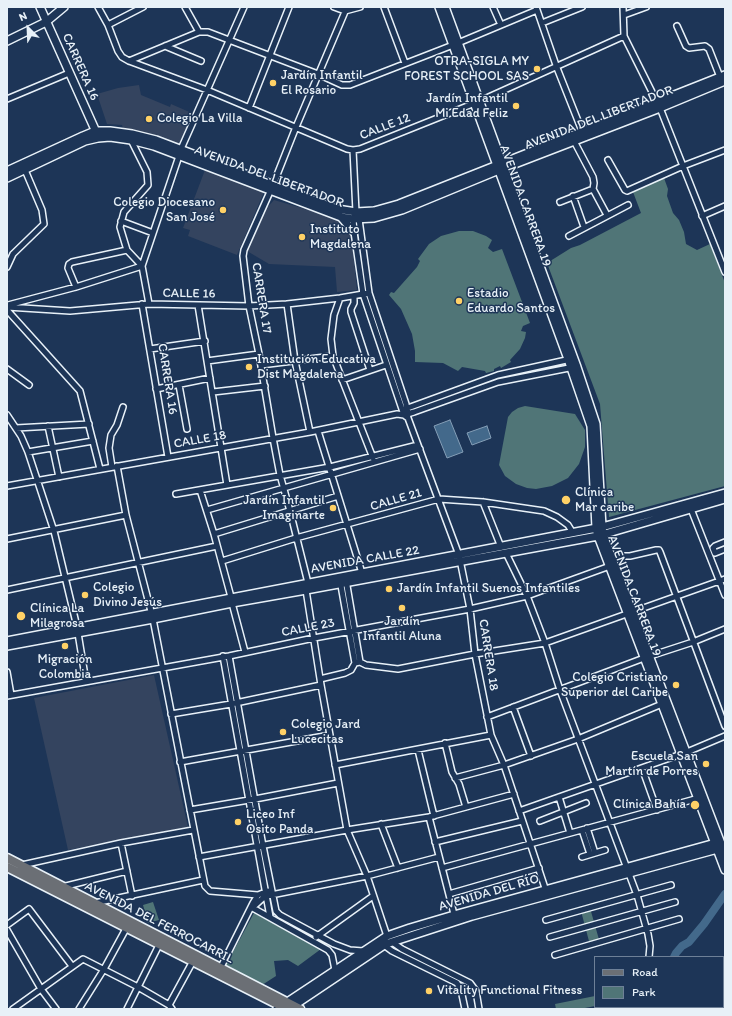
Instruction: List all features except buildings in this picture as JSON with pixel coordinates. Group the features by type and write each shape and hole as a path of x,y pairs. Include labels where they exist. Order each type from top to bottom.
{"main road":[{"name":"CARRERA 16","path":"40,7 97,135"},
{"path":"7,40 46,22 64,7"},
{"name":"AVENIDA CARRERA 19","path":"439,7 456,44 478,102 574,367 591,426 600,532 610,566 630,612 721,846 725,870"},
{"name":"AVENIDA CARRERA 19","path":"445,7 456,44"},
{"name":"AVENIDA DEL LIBERTADOR","path":"501,166 574,141 723,78"},
{"name":"AVENIDA DEL LIBERTADOR","path":"7,171 83,136 97,135 131,140 180,153 272,188 341,217 356,216 374,218 402,210 582,131 658,105"},
{"name":"AVENIDA DEL LIBERTADOR","path":"7,178 97,135 110,131 132,134 156,140 180,153"},
{"name":"AVENIDA DEL LIBERTADOR","path":"272,188 356,216"},
{"path":"341,217 354,232"},
{"name":"AVENIDA CALLE 22","path":"7,641 77,630 460,558 500,547 573,533 600,532 725,493"},
{"name":"AVENIDA CALLE 22","path":"343,580 362,573 460,558 506,553 600,532 692,509 725,499"},
{"name":"AVENIDA CARRERA 19","path":"600,532 612,556 630,612"},
{"name":"AVENIDA CALLE 22","path":"7,646 77,630"},
{"name":"AVENIDA CARRERA 19","path":"647,657 662,704 684,753 699,798 721,846"},
{"name":"AVENIDA DEL RÍO","path":"288,1007 335,970 363,951 390,939 455,918 546,892 721,846"},
{"name":"AVENIDA DEL FERROCARRIL","path":"7,858 94,903 159,944 193,961 219,971 266,998 288,1007"},
{"name":"AVENIDA DEL FERROCARRIL","path":"7,867 128,925 288,1007"},
{"name":"AVENIDA DEL RÍO","path":"288,1007 384,945 390,939"},
{"path":"266,998 271,1009"}],"street":[{"path":"98,7 108,25 118,51 122,57 129,61 199,32 208,32 318,74 342,85 350,85 456,44 537,9 557,68 582,131"},
{"path":"108,25 143,7"},
{"path":"185,7 199,32"},
{"path":"149,304 142,266 180,153 244,7"},
{"path":"249,108 289,7"},
{"path":"334,7 346,9 360,7"},
{"path":"384,7 405,63"},
{"path":"493,7 501,25"},
{"path":"542,23 582,7"},
{"path":"623,7 624,36 658,105 702,216 724,264 725,272"},
{"path":"624,15 646,7"},
{"name":"CARRERA 17","path":"346,9 272,188 244,250 244,256 249,306 280,475 290,511 307,587 320,682 347,830 367,876 373,896 390,939"},
{"path":"677,26 686,46 689,48 705,46 708,49 723,78"},
{"name":"CALLE 12","path":"129,61 207,90 347,149 353,150 360,149 478,102 557,68 624,36"},
{"path":"165,46 201,61"},
{"path":"7,99 69,73"},
{"path":"131,140 147,172 148,185 140,196 124,212 120,227 127,250 142,266"},
{"path":"574,141 593,177 593,189 607,215"},
{"name":"CARRERA 18","path":"353,150 356,216 369,293 406,413"},
{"path":"608,160 627,191 683,166 725,150"},
{"path":"7,266 13,254 44,224 42,210 25,170"},
{"path":"560,202 593,189"},
{"path":"573,196 584,227"},
{"path":"569,236 628,205"},
{"path":"702,216 725,206"},
{"name":"CARRERA 18","path":"356,216 354,232 362,294 386,365 439,499 460,558 470,609 475,654 491,735 504,765 546,892"},
{"path":"121,221 153,233"},
{"path":"76,287 68,268 68,264 127,250"},
{"path":"100,469 80,391 7,307 142,266"},
{"name":"CALLE 16","path":"7,307 70,311 142,304 249,306 287,304 369,293"},
{"path":"354,296 354,303 351,312 370,370"},
{"path":"340,298 334,315 331,339 333,356 374,462"},
{"name":"CARRERA 16","path":"142,304 168,457"},
{"path":"287,304 295,361 310,432"},
{"path":"198,305 227,485"},
{"path":"150,349 205,341"},
{"path":"207,360 259,354"},
{"path":"261,365 333,356"},
{"name":"CALLE 18","path":"406,413 498,375 571,359"},
{"path":"342,380 386,365"},
{"name":"CALLE 18","path":"7,486 318,431 406,413 498,382 574,367"},
{"path":"7,369 29,385"},
{"path":"156,389 210,378"},
{"path":"179,385 187,429"},
{"path":"213,392 264,386"},
{"path":"123,407 117,425 111,435 109,448 152,616 205,886 210,891 258,895 367,876 439,857"},
{"path":"7,414 28,452 54,531 66,578 86,682"},
{"path":"16,428 89,424"},
{"path":"48,426 59,477"},
{"path":"318,431 362,573"},
{"path":"28,452 93,441"},
{"path":"176,494 330,467 372,456 419,447"},
{"path":"207,510 374,462 419,447"},
{"path":"200,490 222,561 244,652"},
{"path":"214,534 338,496"},
{"name":"CALLE 21","path":"222,561 296,538 439,499 483,502 544,511 557,517 568,525 573,533"},
{"path":"483,502 500,547"},
{"path":"692,509 722,580 725,594"},
{"path":"7,539 126,516"},
{"path":"725,542 713,548 715,553 725,549"},
{"path":"7,590 217,546"},
{"path":"612,556 630,556 659,550 725,726"},
{"path":"506,553 526,596 545,643 560,690 643,911 650,946 649,956"},
{"name":"CALLE 23","path":"9,695 226,656 470,609 526,596 610,566"},
{"path":"343,580 358,663"},
{"path":"358,663 398,669 475,654 545,643 722,580"},
{"path":"487,717 647,657 694,642 725,629"},
{"path":"226,656 237,703 243,751 269,893 270,917"},
{"path":"226,656 231,704 243,751"},
{"path":"171,714 237,703 320,682 351,670 358,663"},
{"path":"7,672 9,695"},
{"path":"455,778 531,756 578,739 662,704"},
{"path":"513,708 531,756"},
{"path":"180,762 330,735"},
{"path":"335,765 491,735"},
{"path":"519,811 684,753 725,736"},
{"path":"445,743 452,772 459,784 466,807"},
{"path":"418,750 432,816 435,842 455,918"},
{"path":"642,768 657,810"},
{"path":"190,810 252,800 338,783"},
{"path":"199,857 432,816 514,794"},
{"path":"559,796 570,833"},
{"path":"442,868 699,798"},
{"path":"540,821 586,802"},
{"path":"435,842 522,821"},
{"path":"381,824 398,868"},
{"path":"584,829 592,854"},
{"path":"21,865 121,843 193,830"},
{"path":"121,843 132,896"},
{"path":"582,857 605,850"},
{"path":"449,894 539,868"},
{"path":"62,887 127,871"},
{"path":"94,903 203,880"},
{"path":"546,920 671,885"},
{"path":"252,908 269,893"},
{"path":"269,893 276,911 280,915 334,944 350,950 363,951"},
{"path":"219,971 258,895"},
{"path":"313,941 317,936 373,896"},
{"path":"550,937 675,902"},
{"path":"252,908 313,941 330,952 335,970"},
{"path":"7,925 29,910 72,966"},
{"path":"555,955 679,920"},
{"path":"79,1009 104,969 128,925"},
{"path":"7,930 41,989 56,1009"},
{"path":"390,939 402,949 470,983 476,991 479,1009"},
{"path":"128,1009 159,944"},
{"path":"384,945 392,951 457,983 461,990 465,1009"},
{"path":"13,1009 81,960 86,960 104,969 138,987 170,1007 193,961"}],"shaded area":[{"name":"Colegio La Villa","path":"139,85 141,95 170,107 171,104 194,114 180,145 123,129 122,125 107,124 97,94 118,88"},
{"name":"Colegio Diocesano San José","path":"205,170 264,192 237,255 188,236 190,230 183,228"},
{"name":"Instituto Magdalena","path":"274,200 350,222 357,290 337,292 335,267 269,264 247,251 261,214"},
{"path":"450,420 463,452 447,458 434,426"},
{"path":"487,426 491,438 472,445 467,433"},
{"path":"154,675 188,827 68,850 34,698"}],"green space":[{"path":"664,178 668,189 667,196 673,213 679,220 684,232 686,244 697,250 710,244 725,283 725,486 609,517 600,404 547,263 571,248 580,245 641,213 633,192"},
{"name":"Estadio Eduardo Santos","path":"459,231 473,231 486,236 492,240 488,248 493,252 502,249 530,323 523,326 521,331 526,332 525,338 520,349 510,360 511,362 501,368 500,366 494,369 494,371 486,373 485,371 462,367 458,371 443,363 415,362 412,334 401,309 389,295 391,292 394,293 417,267 420,261 418,259 429,244 441,236"},
{"path":"525,406 575,414 585,430 585,447 579,464 568,478 552,486 536,489 527,488 516,484 505,476 499,465 508,417 518,408"},
{"path":"153,902 159,920 148,923 143,905"},
{"path":"590,908 600,943 590,945 581,911"},
{"path":"254,913 321,949 298,966 288,960 274,961 276,976 262,985 226,965"},
{"path":"594,996 594,1006 580,1009 556,1009 555,1004"}],"waterway":[{"path":"674,956 682,946 689,942 704,924 725,894"}],"place":[{"name":"OTRA-SIGLA MY FOREST SCHOOL SAS","path":"537,69"},
{"name":"Jardín Infantil El Rosario","path":"273,83"},
{"name":"Jardín Infantil Mi Edad Feliz","path":"516,106"},
{"name":"Colegio La Villa","path":"149,119"},
{"name":"Colegio Diocesano San José","path":"223,210"},
{"name":"Instituto Magdalena","path":"302,237"},
{"name":"Estadio Eduardo Santos","path":"459,301"},
{"name":"Institución Educativa Dist Magdalena","path":"249,367"},
{"name":"Clínica Mar caribe","path":"566,500"},
{"name":"Jardín Infantil Imaginarte","path":"333,508"},
{"name":"Jardín Infantil Suenos Infantiles","path":"389,589"},
{"name":"Colegio Divino Jesús","path":"85,595"},
{"name":"Jardín Infantil Aluna","path":"402,608"},
{"name":"Clínica La Milagrosa","path":"21,616"},
{"name":"Migración Colombia","path":"65,646"},
{"name":"Colegio Cristiano Superior del Caribe","path":"676,685"},
{"name":"Colegio Jard Lucecitas","path":"283,732"},
{"name":"Escuela San Martín de Porres","path":"706,764"},
{"name":"Clínica Bahía","path":"695,805"},
{"name":"Liceo Inf Osito Panda","path":"238,822"},
{"name":"Vitality Functional Fitness","path":"429,991"}]}
